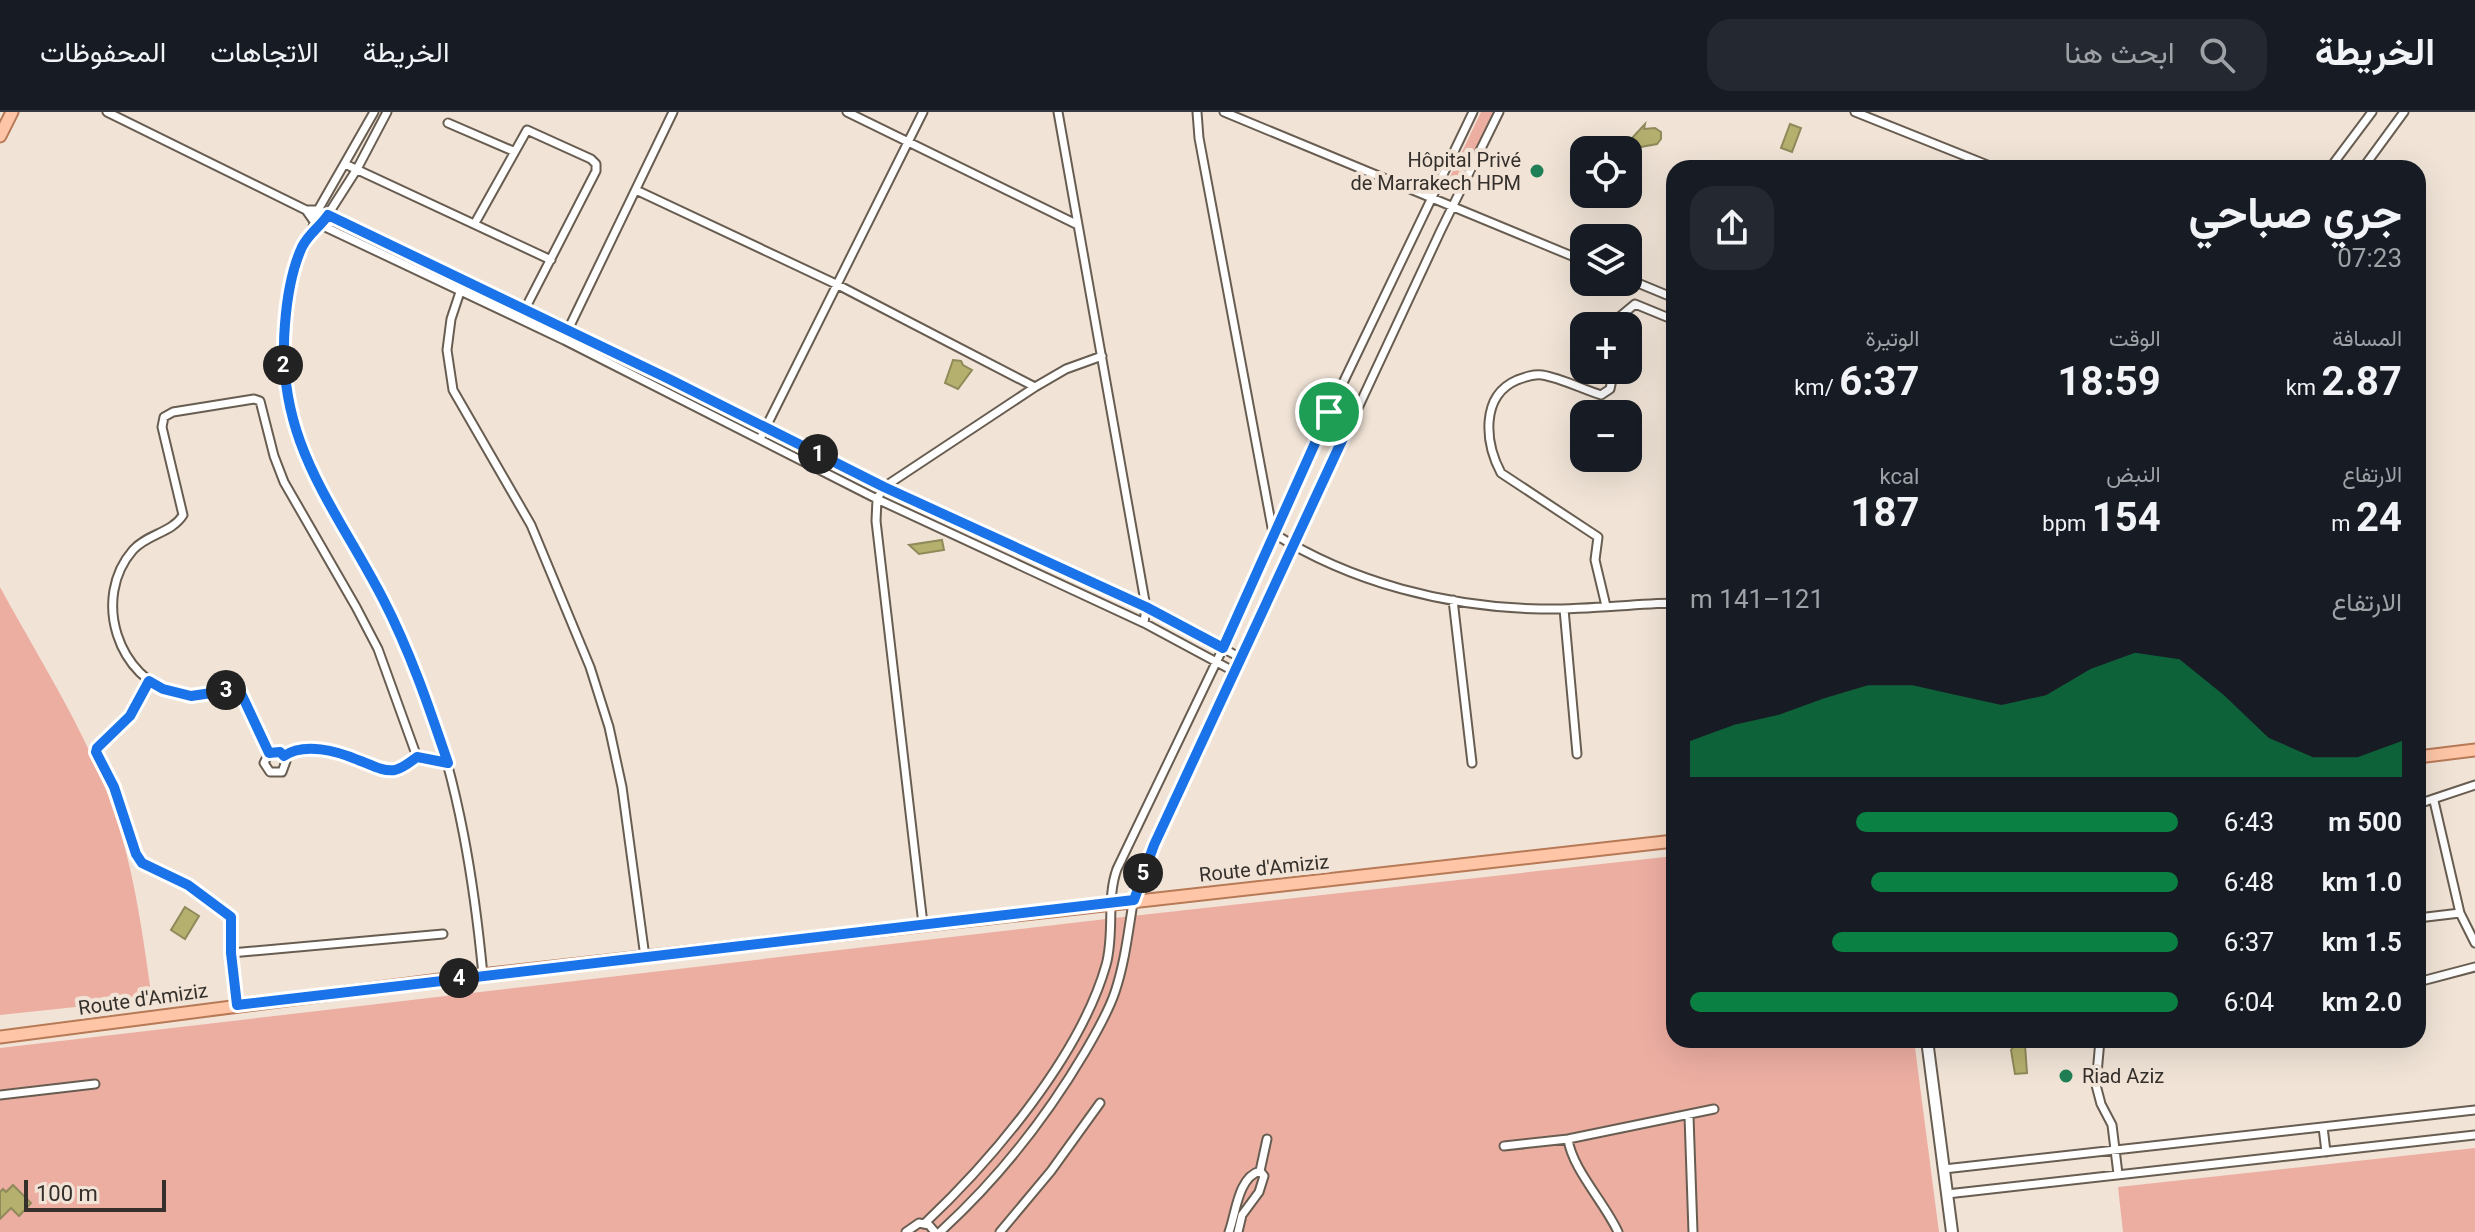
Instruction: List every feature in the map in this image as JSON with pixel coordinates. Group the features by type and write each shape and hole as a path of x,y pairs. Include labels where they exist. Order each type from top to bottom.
{"main road":[{"path":"0,136 12,112"},
{"path":"2426,756 2475,750"},
{"name":"Route d'Amiziz","path":"0,1037 483,975 1666,842"}],"street":[{"path":"107,112 306,210 318,210 569,330 884,487 1146,607 1241,658"},
{"path":"316,224 318,210 374,112"},
{"path":"387,112 328,215 316,224 301,248 287,308 283,366 294,427 314,477 371,577 405,646 448,763 468,855 483,975"},
{"path":"564,340 673,112"},
{"path":"847,112 1078,225"},
{"path":"760,439 923,112"},
{"path":"1058,112 1146,607 1144,623"},
{"path":"1197,112 1199,138 1273,533 1294,547 1381,582 1453,600 1499,607 1564,609 1666,603"},
{"path":"1224,112 1570,255"},
{"path":"925,1223 986,1159 1060,1061 1084,1020 1106,965 1111,941 1113,881 1117,869 1223,648 1329,412 1473,112"},
{"path":"906,1232 913,1224 925,1223 938,1232 999,1171 1045,1113 1086,1050 1114,996 1123,967 1134,900 1154,845 1499,112"},
{"path":"1855,112 1975,160"},
{"path":"2336,160 2372,112"},
{"path":"2369,160 2404,112"},
{"path":"448,123 513,151"},
{"path":"475,223 524,132 531,130 596,164 596,171 525,309"},
{"path":"345,164 551,260"},
{"path":"636,190 838,285 1035,387"},
{"path":"306,210 316,224 564,340 877,499 1144,623 1235,672"},
{"path":"465,280 451,319 447,350 453,390 531,525 590,667 609,727 622,787 645,957"},
{"path":"1642,285 1666,295"},
{"path":"1625,312 1635,304 1666,317"},
{"path":"923,924 894,689 876,521 877,499 884,487 1035,387 1079,363 1102,356"},
{"path":"1606,606 1595,560 1598,537 1501,473 1493,458 1489,422 1491,407 1499,393 1513,382 1528,376 1542,375 1601,395 1610,389 1611,384"},
{"path":"269,753 239,689 191,696 163,689 138,672 119,643 113,598 118,576 133,550 174,525 183,515 162,427 164,417 173,412 254,399 260,401 284,482 378,649 417,757"},
{"path":"1329,412 1351,421"},
{"path":"1453,600 1472,763"},
{"path":"1564,609 1577,754"},
{"path":"149,681 130,716 96,752 114,787 136,854 142,863 188,885 231,917 231,953 237,1005"},
{"path":"284,756 293,750 316,750 337,753 392,771 417,757 448,763"},
{"path":"280,752 284,756 286,761 282,772 270,772 264,763 269,753 280,752"},
{"path":"2426,802 2475,785"},
{"path":"2434,801 2460,913 2475,943"},
{"path":"2426,917 2460,913"},
{"path":"231,953 443,934"},
{"path":"2426,980 2475,967"},
{"path":"1928,1048 1952,1232"},
{"path":"2099,1048 2096,1085 2101,1104 2112,1125 2118,1174"},
{"path":"0,1095 95,1084"},
{"path":"1000,1232 1051,1171 1100,1103"},
{"path":"1504,1146 1568,1139 1714,1109"},
{"path":"1944,1169 2475,1110"},
{"path":"1689,1116 1693,1232"},
{"path":"2323,1127 2326,1152"},
{"path":"1947,1194 2475,1135"},
{"path":"1229,1232 1244,1185 1249,1177 1260,1171 1267,1139"},
{"path":"1568,1139 1574,1158 1618,1232"},
{"path":"1238,1232 1242,1215 1263,1184 1264,1176 1260,1171"}],"shaded area":[{"path":"1481,112 1494,112 1458,186 1448,181"},
{"path":"1645,124 1644,129 1655,128 1661,132 1657,144 1642,147 1642,136 1634,136"},
{"path":"1790,124 1801,128 1792,152 1781,148"},
{"path":"953,360 961,361 972,370 958,389 945,383"},
{"path":"942,540 944,550 919,554 909,545"},
{"path":"0,587 78,727 104,785 122,837 133,883 152,999 0,1015"},
{"path":"1666,857 1666,1048 1915,1048 1939,1232 0,1232 0,1048"},
{"path":"185,907 199,916 185,939 171,930"},
{"path":"2025,1048 2027,1073 2015,1074 2011,1050"},
{"path":"2475,1148 2475,1232 2123,1232 2118,1187"},
{"path":"13,1185 31,1203 19,1216 11,1208 0,1219 0,1192 3,1189 6,1192"}],"place":[{"name":"Hôpital Privé de Marrakech HPM","path":"1537,171"},
{"name":"Riad Aziz","path":"2066,1076"}],"route":[{"path":"328,215 667,378 884,487 1146,607 1223,648 1329,412 1351,421 1154,845 1134,900 237,1005 231,953 231,917 188,885 142,863 136,854 114,787 96,752 130,716 149,681 163,689 191,696 239,689 269,753 280,752 284,756 293,750 316,750 337,753 392,771 417,757 448,763 426,699 385,603 314,477 294,427 286,392 284,336 290,286 301,248 314,228 321,225 328,215"}]}
